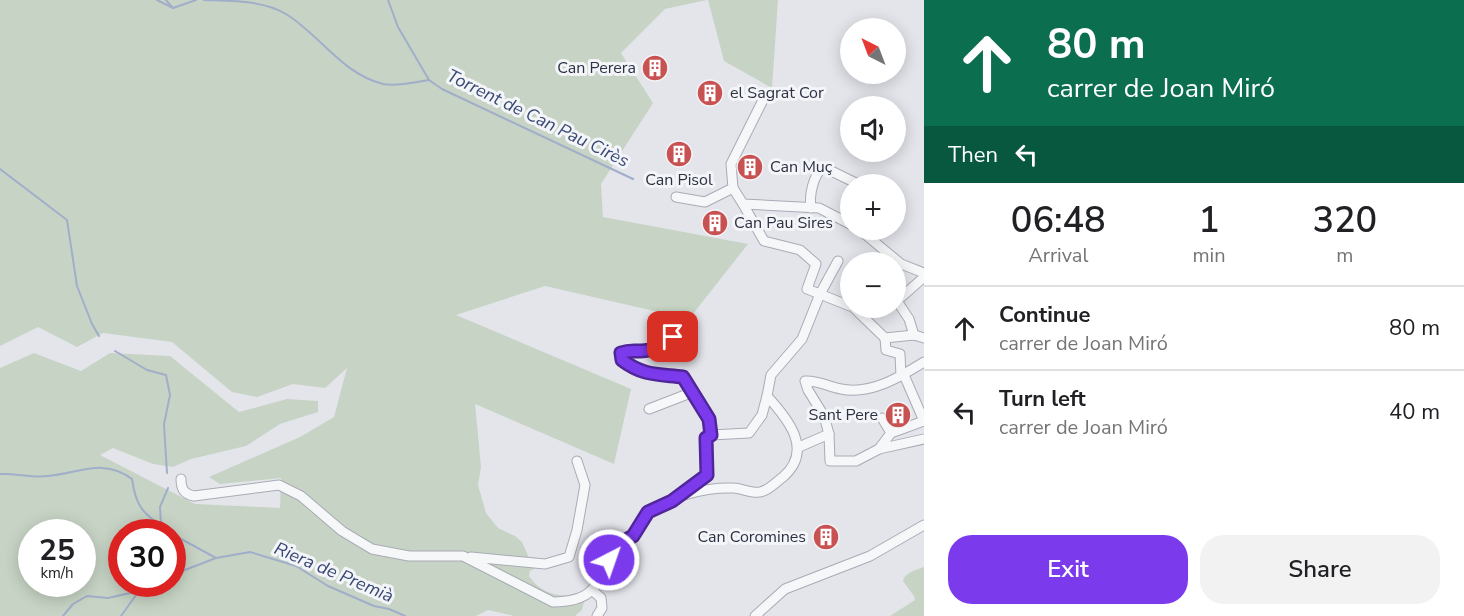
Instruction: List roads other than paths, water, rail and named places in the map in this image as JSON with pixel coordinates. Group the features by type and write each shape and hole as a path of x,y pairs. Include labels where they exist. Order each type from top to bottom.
{"street":[{"path":"762,102 731,164 733,188 764,241 800,250 816,264 807,289 840,302"},
{"path":"811,208 810,198 817,172 823,167 840,175"},
{"path":"676,197 705,202 733,188"},
{"path":"743,204 819,208 840,219"},
{"path":"872,240 901,264 924,275 897,301 919,337 885,338"},
{"path":"672,501 707,475 706,438 711,435 749,433 762,415 771,375 802,339 820,294 838,261"},
{"path":"864,318 885,338 886,350 900,354 903,375 924,421 891,433 879,449"},
{"path":"685,330 650,350 630,350 621,353 622,360 635,370 683,377 709,419 711,435"},
{"path":"924,362 903,375 862,390 842,389 814,380 805,381 807,390 824,416 829,434 830,461 856,461 879,449 924,439"},
{"path":"649,409 693,392"},
{"path":"464,556 553,602 569,602 593,591 617,545 633,536 648,512 684,495 716,489 735,487 759,493 772,486 788,472 799,447 787,418 767,396"},
{"path":"882,418 891,433"},
{"path":"799,447 829,434"},
{"path":"181,479 183,489 194,496 279,485 301,496 342,531 372,549 409,556 464,556 545,564 569,557 577,530 585,485 577,461"},
{"path":"755,616 785,590 870,556 924,525"},
{"path":"593,591 601,598 602,608 597,616"}],"waterway":[{"name":"Torrent de Can Pau Cirès","path":"157,0 173,8 196,0"},
{"name":"Torrent de Can Pau Cirès","path":"166,0 172,7"},
{"name":"Torrent de Can Pau Cirès","path":"204,0 246,2 277,9 298,23 343,63 368,79 394,85 429,80 442,89 633,179"},
{"path":"388,0 398,27 429,80"},
{"path":"0,169 67,220 77,286 99,336"},
{"path":"115,351 147,370 166,375 170,395 164,424 167,473"},
{"path":"0,474 41,476 90,468 111,469 132,479 139,505 152,519"},
{"path":"161,519 160,507 168,488"},
{"path":"186,542 216,558"},
{"name":"Riera de Premià","path":"186,570 216,558 250,552 296,566 328,586 374,606 405,616"},
{"path":"63,616 73,604 87,596 112,597"},
{"path":"121,616 135,597"}],"place":[{"name":"Can Perera","path":"655,68"},
{"name":"el Sagrat Cor","path":"710,93"},
{"name":"Can Pisol","path":"679,154"},
{"name":"Can Muç","path":"750,167"},
{"name":"Can Pau Sires","path":"715,223"},
{"name":"Sant Pere","path":"898,415"},
{"name":"Can Coromines","path":"826,537"}]}
